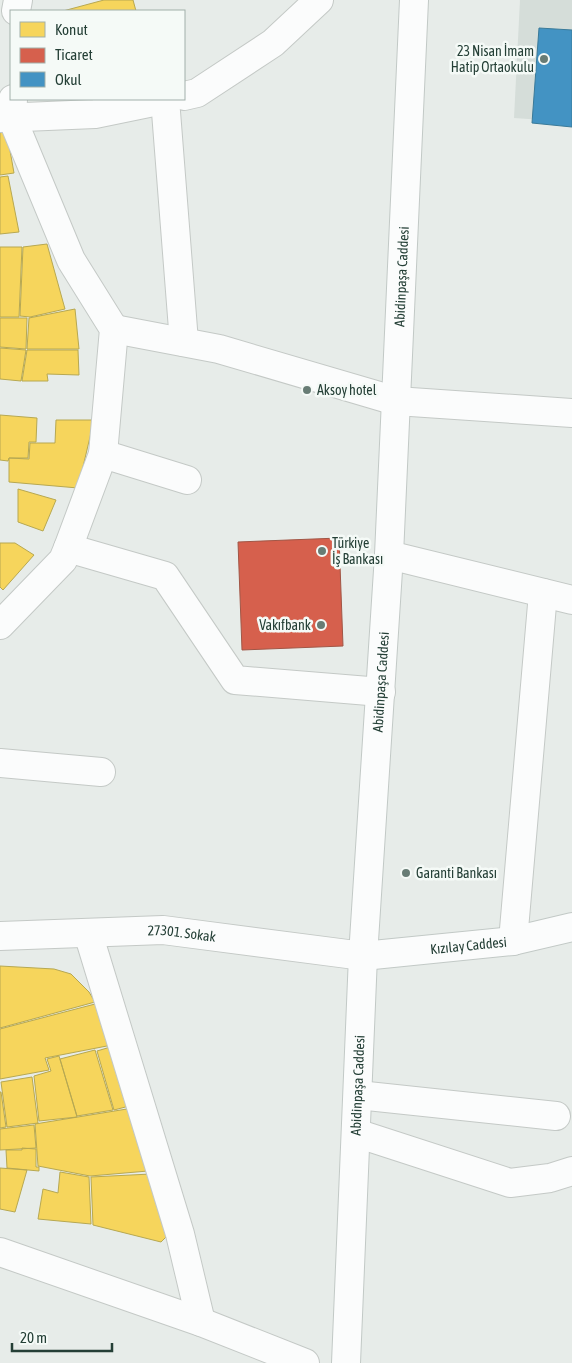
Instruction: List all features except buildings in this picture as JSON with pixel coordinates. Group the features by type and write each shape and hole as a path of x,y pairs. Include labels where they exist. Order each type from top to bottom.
{"street":[{"path":"185,95 196,93 273,42 319,0"},
{"name":"Abidinpaşa Caddesi","path":"346,1363 363,956 389,555 414,0"},
{"path":"0,625 63,560 68,548 103,454 114,329 71,260 8,112 95,114 162,100"},
{"path":"172,100 184,342"},
{"path":"114,329 219,349 396,401 572,413"},
{"path":"103,454 186,480"},
{"path":"68,548 165,576 235,680 381,692"},
{"path":"389,555 572,600"},
{"path":"513,941 544,593"},
{"path":"0,763 101,772"},
{"name":"Kızılay Caddesi","path":"363,956 513,941 572,927"},
{"name":"27301. Sokak","path":"0,936 163,930 363,956"},
{"path":"88,933 180,1234 201,1322"},
{"path":"358,1095 556,1116"},
{"path":"356,1133 510,1183 550,1178 572,1171"},
{"path":"0,1252 201,1322 305,1363"}],"shaded area":[{"name":"23 Nisan İmam Hatip Ortaokulu","path":"520,0 572,0 572,122 514,118"}],"place":[{"name":"23 Nisan İmam Hatip Ortaokulu","path":"544,59"},
{"name":"Aksoy hotel","path":"307,390"},
{"name":"Türkiye İş Bankası","path":"322,551"},
{"name":"Vakıfbank","path":"321,625"},
{"name":"Garanti Bankası","path":"406,873"}]}
